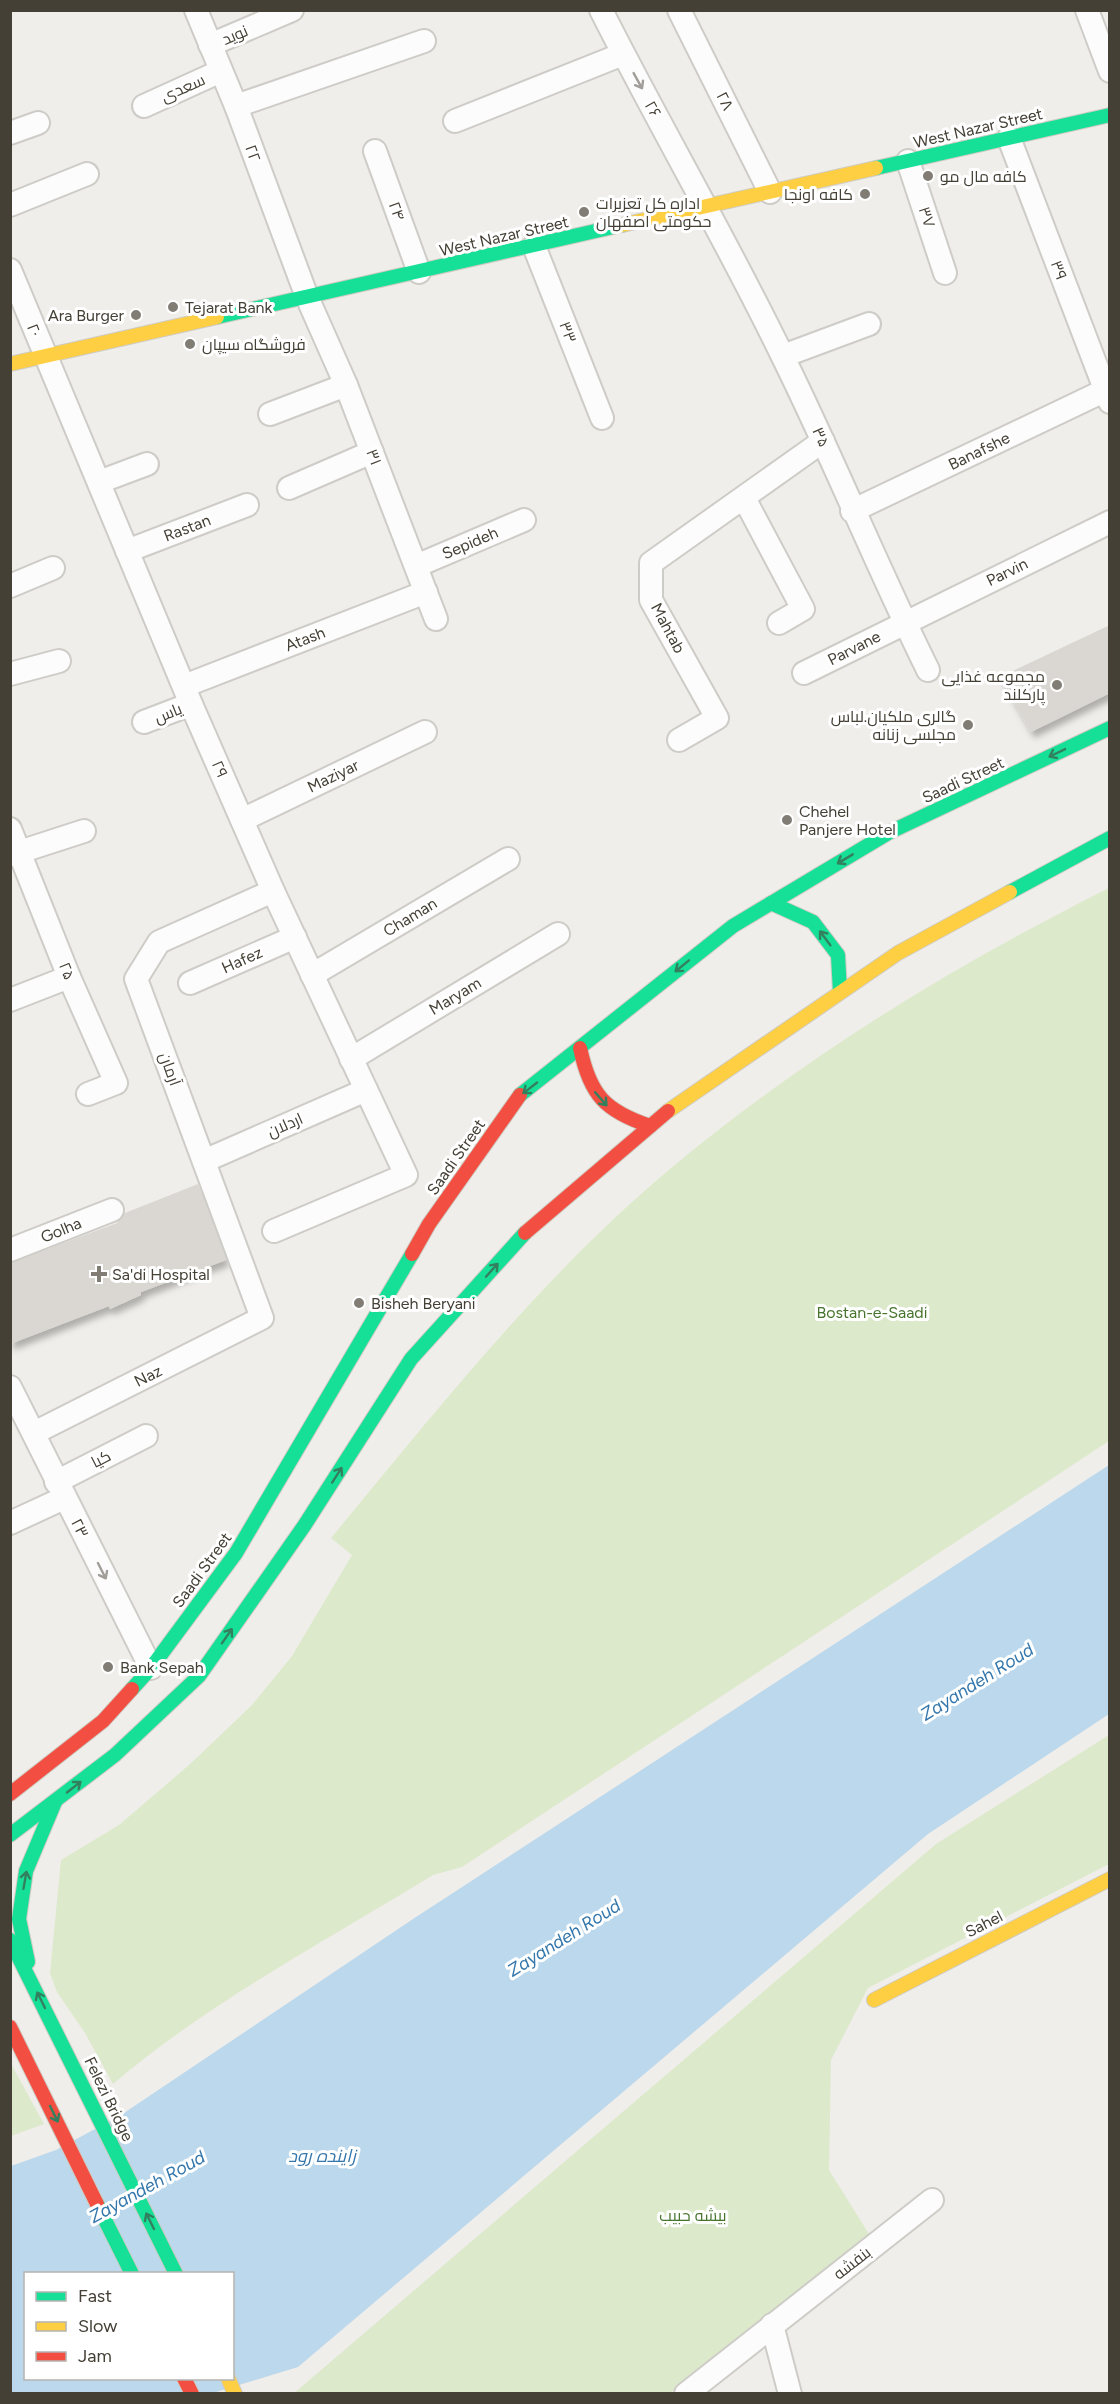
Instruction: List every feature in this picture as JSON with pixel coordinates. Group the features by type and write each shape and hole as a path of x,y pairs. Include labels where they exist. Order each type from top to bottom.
{"main road":[{"name":"West Nazar Street","path":"10,364 1110,115"},
{"name":"Saadi Street","path":"10,1794 34,1778 103,1721 152,1668 237,1553 339,1382 429,1224 519,1096 734,926 891,832 1110,728"},
{"path":"10,1835 115,1755 199,1676 304,1526 411,1359 529,1228 682,1098 898,953 1110,838"},
{"path":"771,903 813,922 838,955 840,992"},
{"path":"580,1048 585,1077 603,1103 623,1118 650,1126"},
{"path":"10,1784 34,1778"},
{"path":"31,1978 18,1919 26,1871 55,1802"},
{"name":"Sahel","path":"874,2000 1110,1879"},
{"name":"Felezi Bridge","path":"10,1940 31,1978 175,2272"},
{"path":"10,2027 131,2272"},
{"path":"185,2380 192,2394"},
{"path":"228,2380 235,2394"}],"street":[{"name":"۲۲","path":"196,10 236,106 307,297"},
{"name":"نوید","path":"210,45 292,10"},
{"name":"۲۶","path":"600,10 708,206"},
{"name":"۲۸","path":"679,10 770,192"},
{"path":"1087,10 1110,71"},
{"path":"236,106 424,41"},
{"path":"455,121 623,54"},
{"name":"سعدی","path":"144,105 221,71"},
{"path":"10,133 38,123"},
{"name":"۳۹","path":"1008,138 1108,393"},
{"name":"۲۴","path":"375,151 419,272"},
{"name":"۳۷","path":"908,161 945,273"},
{"path":"10,205 87,174"},
{"name":"۳۵","path":"708,206 783,356 823,441 852,511 928,670"},
{"name":"۳۳","path":"534,246 602,418"},
{"name":"۲۰","path":"10,270 44,357"},
{"name":"۳۱","path":"307,297 346,385 436,619"},
{"path":"783,356 869,324"},
{"name":"۲۹","path":"44,357 273,891 406,1176 274,1231"},
{"path":"270,414 346,385"},
{"name":"Banafshe","path":"852,511 1108,393"},
{"name":"Mahtab","path":"679,740 717,718 651,600 651,563 823,441"},
{"path":"289,488 372,452"},
{"path":"99,482 147,464"},
{"path":"744,498 803,609 779,623"},
{"name":"Rastan","path":"127,551 247,505"},
{"name":"Sepideh","path":"416,566 524,520"},
{"name":"Parvin","path":"904,622 1110,522"},
{"path":"10,586 53,568"},
{"name":"Atash","path":"187,695 426,592"},
{"name":"Parvane","path":"804,673 904,622"},
{"path":"10,674 59,661"},
{"name":"یاس","path":"144,722 187,695"},
{"name":"Maziyar","path":"242,820 425,732"},
{"name":"۲۵","path":"10,829 15,853 116,1083 88,1095"},
{"path":"15,853 84,831"},
{"name":"Chaman","path":"312,975 508,859"},
{"name":"آرمان","path":"262,1318 136,979 159,942 273,891"},
{"name":"Maryam","path":"351,1059 558,934"},
{"name":"Hafez","path":"190,983 294,937"},
{"path":"10,1000 69,977"},
{"name":"اردلان","path":"204,1161 366,1090"},
{"name":"Golha","path":"10,1250 112,1210"},
{"name":"Naz","path":"34,1433 262,1318"},
{"name":"۲۳","path":"10,1387 60,1490 152,1668"},
{"name":"کیا","path":"10,1523 146,1436"},
{"name":"بنفشه","path":"686,2394 932,2200"},
{"path":"772,2325 790,2394"}],"green space":[{"name":"Bostan-e-Saadi","path":"1109,888 1109,1441 462,1867 433,1875 228,1999 150,2054 113,2084 85,2033 57,1992 50,1973 61,1860 119,1825 189,1765 252,1705 292,1656 352,1555 331,1538 495,1343 582,1250 628,1206 726,1124 831,1049 939,980"},
{"name":"بیشه حبیب","path":"1109,1735 1109,1864 868,1988 831,2060 829,2170 869,2234 670,2393 293,2394 936,1844"},
{"path":"10,2062 44,2124 11,2136 10,2136"}],"water":[{"name":"زاینده رود","path":"1109,1465 1109,1714 928,1834 298,2367 213,2393 11,2394 11,2166 56,2150 121,2115 413,1919"}],"building":[{"name":"مجموعه غذایی پارکلند","path":"1110,625 1110,693 1031,732 1000,677"},
{"name":"Sa'di Hospital","path":"198,1184 226,1260 141,1292 141,1295 110,1309 109,1306 10,1344 10,1263 117,1223 125,1213"}],"traffic: fast":[{"path":"876,168 1110,115"},
{"path":"217,317 622,225"},
{"path":"520,1095 733,926 890,832 1110,728"},
{"path":"1010,892 1110,838"},
{"path":"771,903 813,922 838,955 840,992"},
{"path":"10,1835 115,1755 199,1676 304,1526 411,1359 525,1233"},
{"path":"132,1689 151,1668 236,1553 412,1254"},
{"path":"28,1962 19,1919 26,1871 55,1802"},
{"path":"10,1940 175,2272"},
{"path":"97,2204 131,2272"}],"traffic: slow":[{"path":"622,225 876,168"},
{"path":"10,364 217,317"},
{"path":"668,1111 898,953 1010,892"},
{"path":"874,2000 1110,1879"},
{"path":"229,2380 235,2394"}],"traffic: jam":[{"path":"580,1048 589,1078 602,1099 621,1114 650,1126"},
{"path":"412,1254 429,1224 520,1095"},
{"path":"525,1233 668,1111"},
{"path":"10,1794 103,1721 132,1689"},
{"path":"10,2027 97,2204"},
{"path":"185,2380 192,2394"}],"place":[{"name":"کافه مال مو","path":"928,176"},
{"name":"کافه اونجا","path":"865,194"},
{"name":"اداره کل تعزیرات حکومتی اصفهان","path":"584,212"},
{"name":"Tejarat Bank","path":"173,307"},
{"name":"Ara Burger","path":"136,315"},
{"name":"فروشگاه سیپان","path":"190,344"},
{"name":"مجموعه غذایی پارکلند","path":"1057,685"},
{"name":"گالری ملکیان.لباس مجلسی زنانه","path":"968,725"},
{"name":"Chehel Panjere Hotel","path":"787,820"},
{"name":"Sa'di Hospital","path":"99,1274"},
{"name":"Bisheh Beryani","path":"359,1303"},
{"name":"Bank Sepah","path":"108,1667"}],"water label":[{"name":"Zayandeh Roud","path":"977,1682"},
{"name":"Zayandeh Roud","path":"564,1938"},
{"name":"Zayandeh Roud","path":"147,2187"}]}
